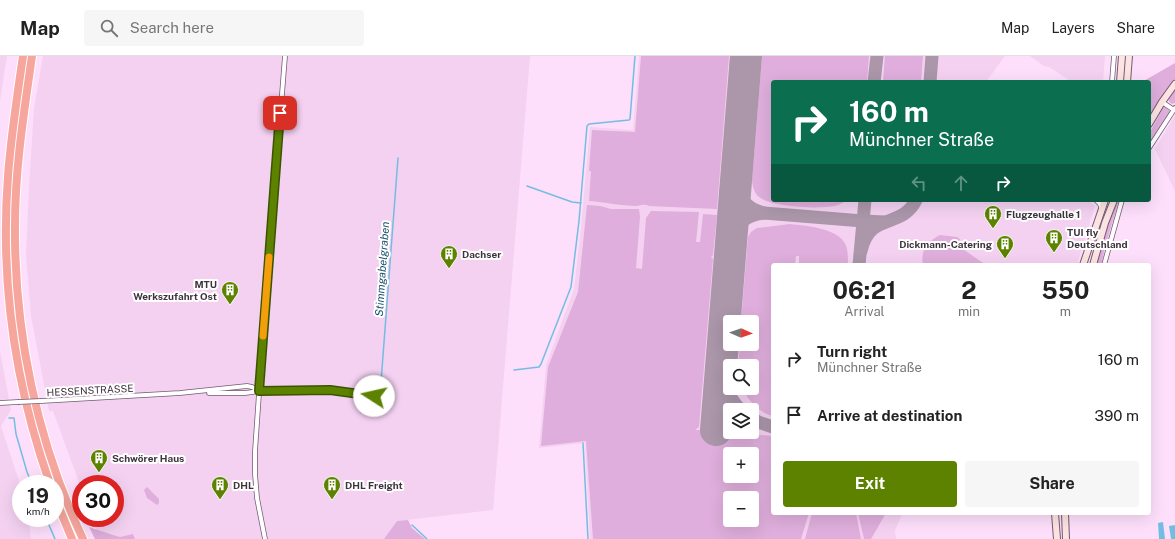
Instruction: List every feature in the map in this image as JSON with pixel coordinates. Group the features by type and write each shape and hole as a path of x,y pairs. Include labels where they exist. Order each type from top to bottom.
{"highway":[{"path":"23,56 14,117 8,178 6,224 8,292 13,336 20,376 34,437 47,475"},
{"path":"32,56 23,119 16,193 15,232 18,299 23,342 37,414 63,493 83,539"},
{"path":"64,520 72,539"}],"main road":[{"path":"1120,80 1122,56"},
{"path":"1127,80 1129,56"},
{"path":"1151,121 1175,84"},
{"path":"1085,263 1104,202"},
{"path":"1094,263 1105,223 1113,202"},
{"path":"1055,515 1056,539"},
{"path":"1065,515 1066,539"}],"street":[{"path":"265,539 258,509 255,451 285,56"},
{"path":"1112,80 1114,56"},
{"path":"1151,145 1174,109 1162,102"},
{"path":"1098,202 1102,210"},
{"path":"1105,263 1121,202"},
{"name":"HESSENSTRASSE","path":"0,403 180,393 245,393 259,391 330,390 374,396"}],"shaded area":[{"path":"0,56 7,56 0,101"},
{"path":"43,56 530,56 493,510 397,521 384,539 100,539 95,527 124,527 124,475 76,475 53,411 49,411 31,316 26,255 34,108"},
{"path":"639,56 1005,56 987,80 771,80 771,202 1090,202 1095,206 1078,263 771,263 771,515 902,515 895,530 896,539 590,539 585,443 539,448 546,365 574,289 590,127 633,130"},
{"path":"641,56 729,56 717,209 644,205 631,206 589,201 591,171 589,171 592,130 635,132"},
{"path":"762,56 869,56 867,80 771,80 771,202 757,195 753,188 752,181"},
{"path":"885,56 923,56 921,80 883,80"},
{"path":"1030,56 1105,56 1103,80 1069,80 1049,67 1044,66"},
{"path":"1175,63 1175,80 1151,115 1151,80 1145,80"},
{"path":"1175,89 1175,103 1172,104 1169,102 1168,98"},
{"path":"1164,106 1170,111 1151,141 1151,130"},
{"path":"1175,115 1175,191 1155,149"},
{"path":"771,202 844,202 831,207 798,207"},
{"path":"1114,202 1118,202 1101,263 1097,263"},
{"path":"587,205 611,209 639,209 640,217 636,268 642,269 646,218 651,211 699,212 696,242 700,242 703,214 717,215 713,255 711,257 713,259 699,427 695,430 704,430 704,436 723,438 723,439 759,439 759,435 771,436 771,515 808,515 801,539 593,539 586,441 541,446 548,367 578,292"},
{"path":"790,224 823,229 832,232 844,242 848,255 848,263 799,263 799,256 796,256 795,263 771,263 771,415 759,409 759,403 752,403 746,395 759,395 759,359 739,359 739,351 759,351 759,315 742,315 748,237 751,232 757,228"},
{"path":"940,235 957,237 960,239 957,245 983,263 923,263 924,250 932,240"},
{"path":"0,351 11,410 1,426 17,475 12,475 12,527 29,527 31,539 0,539"},
{"path":"147,487 159,499 159,503 157,505 147,498 144,490"},
{"path":"811,515 856,515 861,539 805,539"},
{"path":"858,515 885,515 871,539 864,539"},
{"path":"408,520 412,528 425,539 384,539 397,521"},
{"path":"89,527 120,537 133,534 135,539 95,539"}],"water":[{"path":"1163,522 1165,539 1159,539 1158,523"},
{"path":"1175,525 1175,539 1171,539 1169,526"}],"waterway":[{"path":"514,370 539,367 571,287 579,221 587,126 589,124 630,119 635,56"},
{"name":"Stimmgabelgraben","path":"381,382 398,158"},
{"path":"527,186 572,202 581,203"},
{"path":"9,418 14,418 16,434 28,475"},
{"path":"583,443 588,539"},
{"name":"Stimmgabelgraben","path":"412,525 427,539"},
{"path":"50,527 55,539"}],"taxiway":[{"path":"874,80 877,56"},
{"path":"930,80 932,56"},
{"path":"731,243 735,231 742,222 751,216 764,213 750,207 740,197 736,184 736,174"},
{"path":"859,263 865,202"},
{"path":"861,251 865,239 871,230 878,225 902,215 910,209 915,202"},
{"path":"764,213 885,222"},
{"path":"721,365 727,390 735,403"},
{"path":"759,422 771,426"}],"runway":[{"path":"716,430 746,56"}],"slow traffic":[{"path":"263,336 269,257"}],"place":[{"name":"Flugzeughalle 1","path":"993,229"},
{"name":"TUI fly Deutschland","path":"1054,253"},
{"name":"Dickmann-Catering","path":"1005,259"},
{"name":"Dachser","path":"449,269"},
{"name":"MTU Werkszufahrt Ost","path":"230,305"},
{"name":"Schwörer Haus","path":"99,473"},
{"name":"DHL","path":"220,500"},
{"name":"DHL Freight","path":"332,500"}],"route":[{"path":"280,113 259,391 330,390 374,396"}]}
